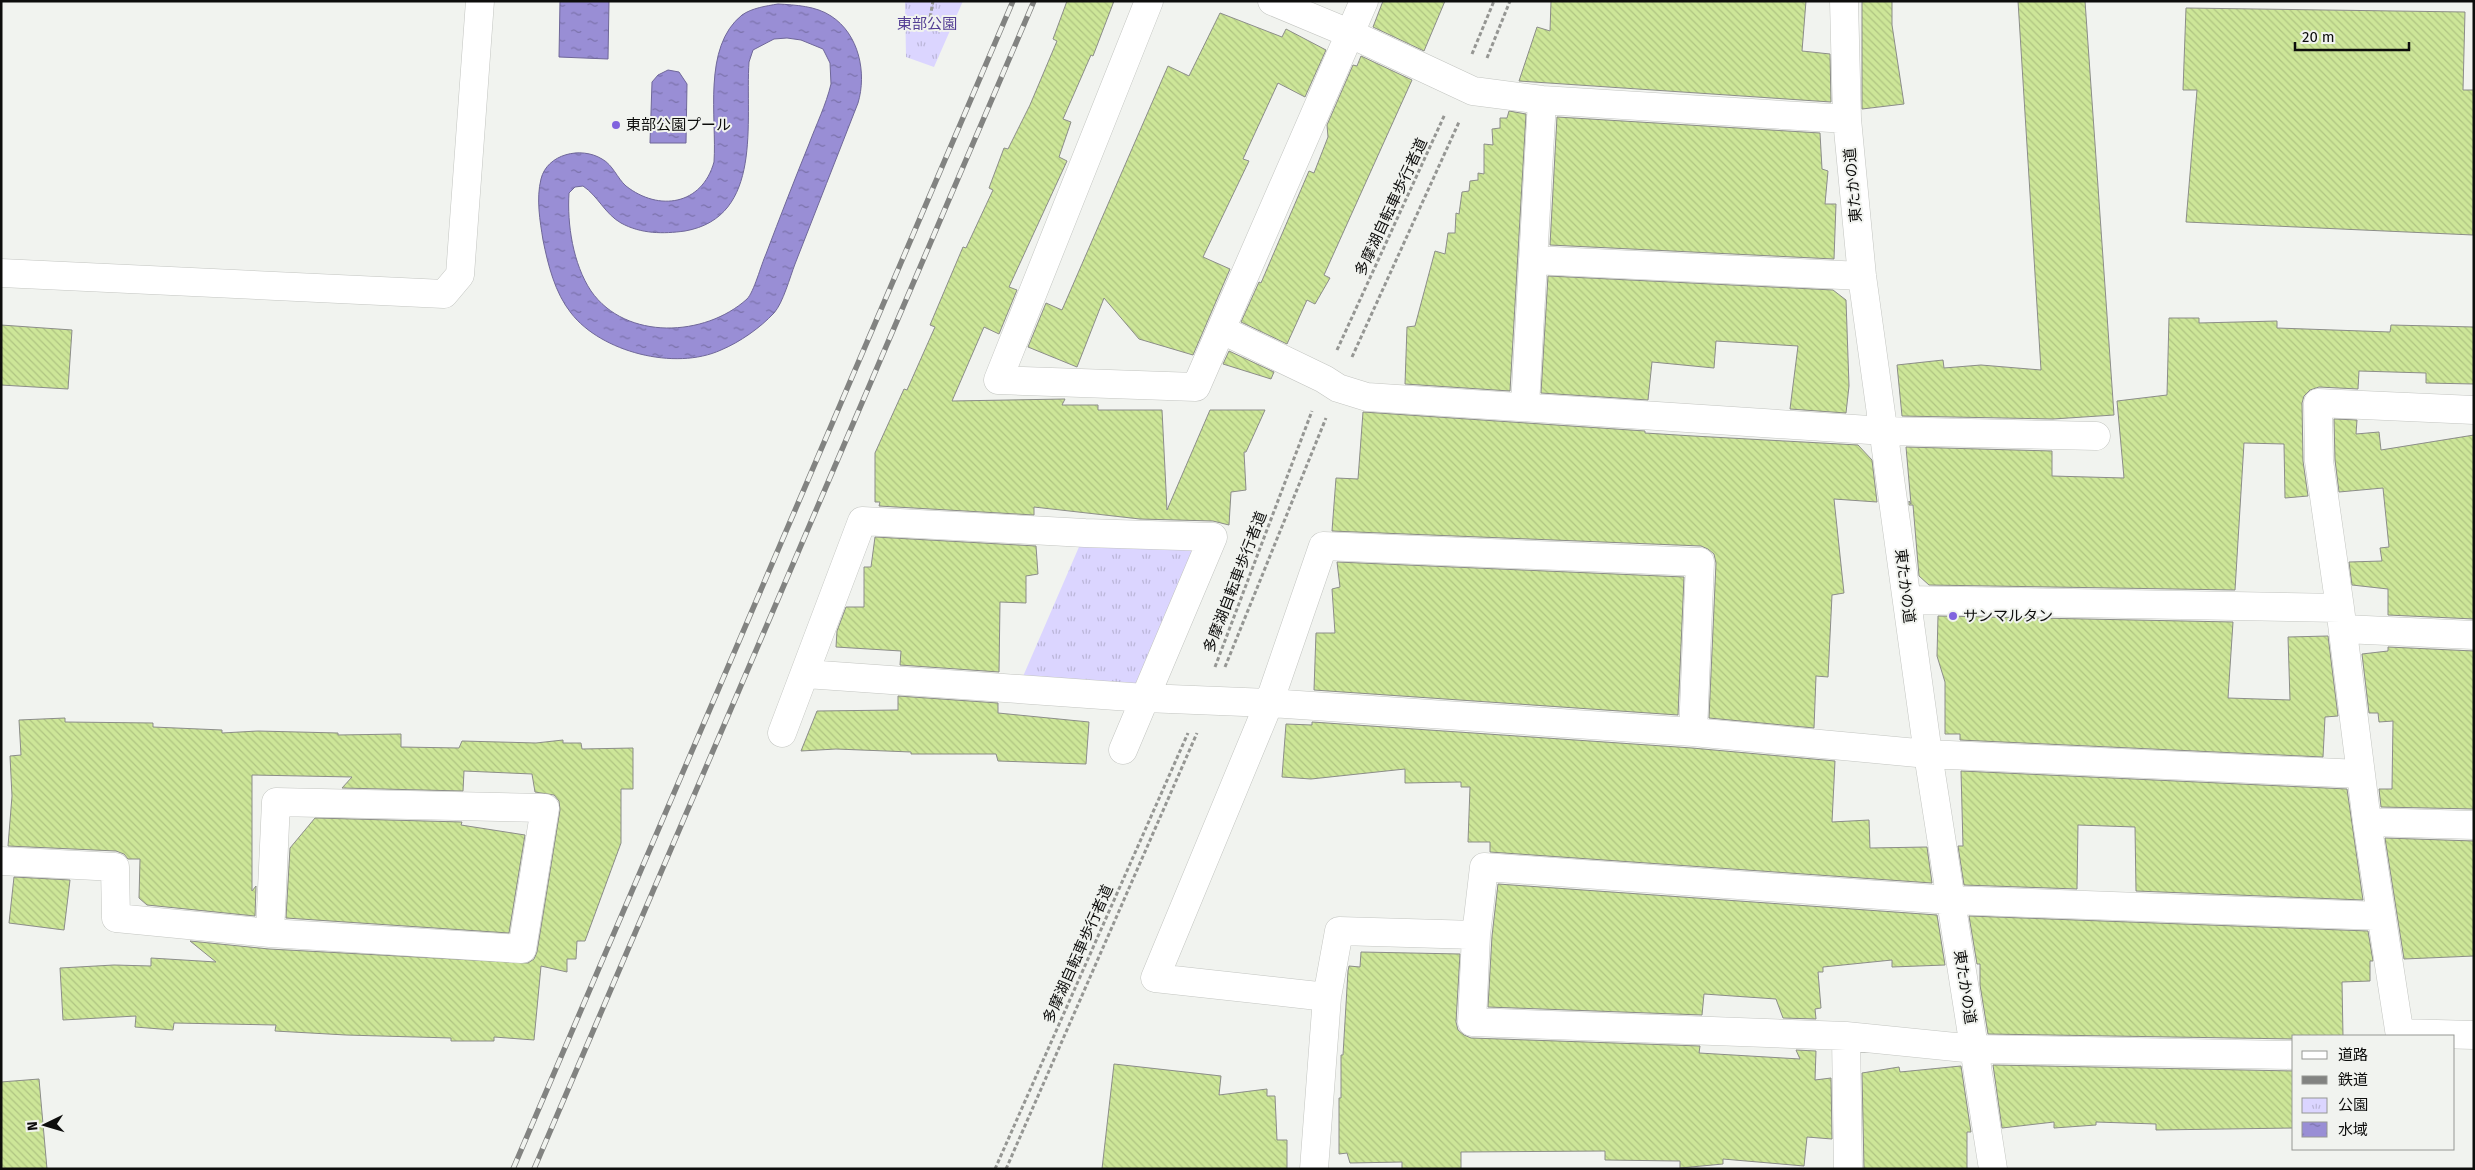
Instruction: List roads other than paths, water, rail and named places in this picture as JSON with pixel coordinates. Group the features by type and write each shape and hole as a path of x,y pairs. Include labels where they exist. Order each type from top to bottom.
{"street":[{"path":"1,273 444,294 460,275 480,1"},
{"path":"1149,1 998,380 1196,387 1364,1"},
{"path":"1272,1 1351,34 1466,87 1542,100 1847,120"},
{"name":"東たかの道","path":"1844,1 1847,120 1862,276 1885,431 1928,754 1993,1169"},
{"path":"1526,406 1542,100"},
{"path":"1534,260 1862,276"},
{"path":"1222,330 1331,384 1367,397 1885,431 2096,436"},
{"path":"2474,410 2318,403 2319,461 2342,618 2366,822 2400,1035 2474,1035"},
{"path":"782,733 806,674 862,521 1213,537 1122,750"},
{"path":"1327,997 1155,978 1269,702 1323,546 1700,562 1693,732"},
{"path":"1906,600 2342,618 2474,635"},
{"path":"806,674 1145,698 1269,702 1693,732 1928,754 2360,774"},
{"path":"1,861 115,867 116,918 270,933 522,949 545,808 276,802 270,933"},
{"path":"2366,822 2474,825"},
{"path":"2292,1055 1975,1049 1846,1036 1472,1022 1476,935 1484,867 1950,900 2381,916"},
{"path":"1314,1169 1327,997 1339,931 1476,935"},
{"path":"1846,1036 1848,1169"}],"water":[{"path":"560,1 609,1 608,59 559,57"},
{"path":"778,4 812,8 831,16 841,24 854,44 861,67 862,79 858,103 777,309 768,319 742,339 728,347 703,356 682,359 661,358 640,354 601,338 584,327 571,313 556,288 547,259 540,218 540,187 544,170 557,158 575,153 584,153 602,159 626,186 652,199 678,200 700,188 714,162 714,84 716,64 721,45 729,29 742,15 755,9","holes":["774,39 801,40 823,49 830,63 831,84 824,107 750,296 730,312 710,321 666,328 645,326 624,319 606,307 591,291 580,269 570,231 569,193 575,187 583,186 615,219 629,227 644,231 660,233 685,231 710,222 728,207 739,187 745,163 748,138 749,62 753,50"]},
{"path":"668,70 679,72 687,84 686,143 650,143 652,82 658,75"}],"railway":[{"path":"513,1169 1013,1"},
{"path":"534,1169 1034,1"}],"place":[{"name":"東部公園プール","path":"616,125"},
{"name":"サンマルタン","path":"1953,616"}],"park label":[{"name":"東部公園","path":"927,24"}]}
